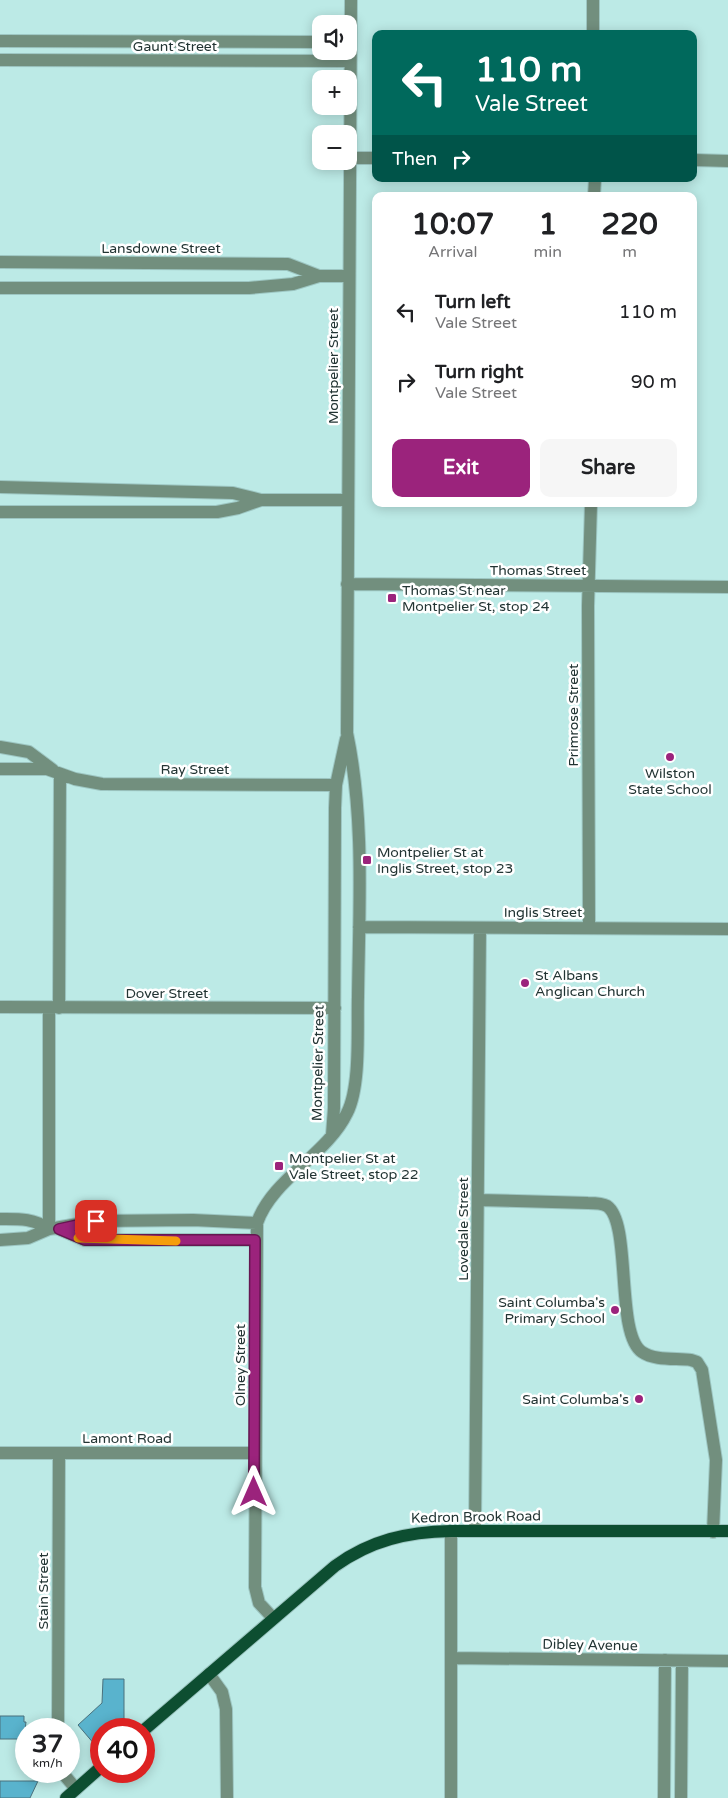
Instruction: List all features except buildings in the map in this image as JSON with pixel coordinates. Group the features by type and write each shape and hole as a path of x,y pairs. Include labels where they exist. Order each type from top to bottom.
{"main road":[{"name":"Kedron Brook Road","path":"155,1721 335,1566 363,1548 396,1536 475,1530 728,1532"},
{"path":"71,1794 90,1777"}],"street":[{"name":"Montpelier Street","path":"351,0 351,15"},
{"path":"593,0 593,30"},
{"name":"Gaunt Street","path":"0,41 312,42"},
{"name":"Gaunt Street","path":"0,60 350,62"},
{"name":"Montpelier Street","path":"350,62 350,125"},
{"path":"357,158 372,158"},
{"path":"697,160 728,161"},
{"name":"Montpelier Street","path":"332,1135 336,785 347,733 350,170"},
{"name":"Lansdowne Street","path":"0,262 288,264 319,276"},
{"name":"Lansdowne Street","path":"0,288 249,288 293,284 319,276 348,276"},
{"path":"0,487 232,493 261,500 348,500"},
{"path":"0,512 217,512 238,508 261,500"},
{"name":"Primrose Street","path":"589,927 591,507"},
{"name":"Thomas Street","path":"347,584 728,587"},
{"name":"Montpelier Street","path":"332,1135 349,1109 355,1080 359,927 358,808 356,775 347,733"},
{"name":"Ray Street","path":"0,747 29,752 58,772"},
{"name":"Ray Street","path":"0,769 38,768 58,772 84,782 102,784 336,785"},
{"path":"54,1229 54,1008 58,772"},
{"name":"Inglis Street","path":"359,927 728,929"},
{"name":"Lovedale Street","path":"475,1530 480,928"},
{"name":"Dover Street","path":"0,1007 334,1008"},
{"name":"Olney Street","path":"273,1618 262,1607 256,1593 254,1453 255,1240 257,1223 268,1201 332,1135"},
{"path":"478,1200 588,1202 603,1204 611,1210 618,1233 629,1325 634,1343 645,1354 691,1360 696,1362 702,1370 716,1460 713,1532"},
{"path":"0,1219 31,1220 85,1240 255,1240"},
{"path":"0,1240 33,1238 54,1229 96,1221 193,1220 257,1223"},
{"name":"Lamont Road","path":"0,1453 254,1453"},
{"name":"Stain Street","path":"58,1718 59,1453"},
{"path":"451,1531 451,1798"},
{"name":"Dibley Avenue","path":"451,1658 728,1661"},
{"path":"664,1798 665,1660"},
{"path":"681,1798 682,1661"},
{"path":"209,1674 222,1692 226,1709 226,1798"}],"slow traffic":[{"path":"78,1238 85,1240 176,1241"}],"place":[{"name":"Thomas St near Montpelier St, stop 24","path":"392,598"},
{"name":"Wilston State School","path":"670,757"},
{"name":"Montpelier St at Inglis Street, stop 23","path":"367,860"},
{"name":"St Albans Anglican Church","path":"525,983"},
{"name":"Montpelier St at Vale Street, stop 22","path":"279,1166"},
{"name":"Saint Columba's Primary School","path":"615,1310"},
{"name":"Saint Columba's","path":"639,1399"}],"route":[{"path":"96,1221 84,1222 59,1229 85,1240 255,1240 254,1492"}]}
